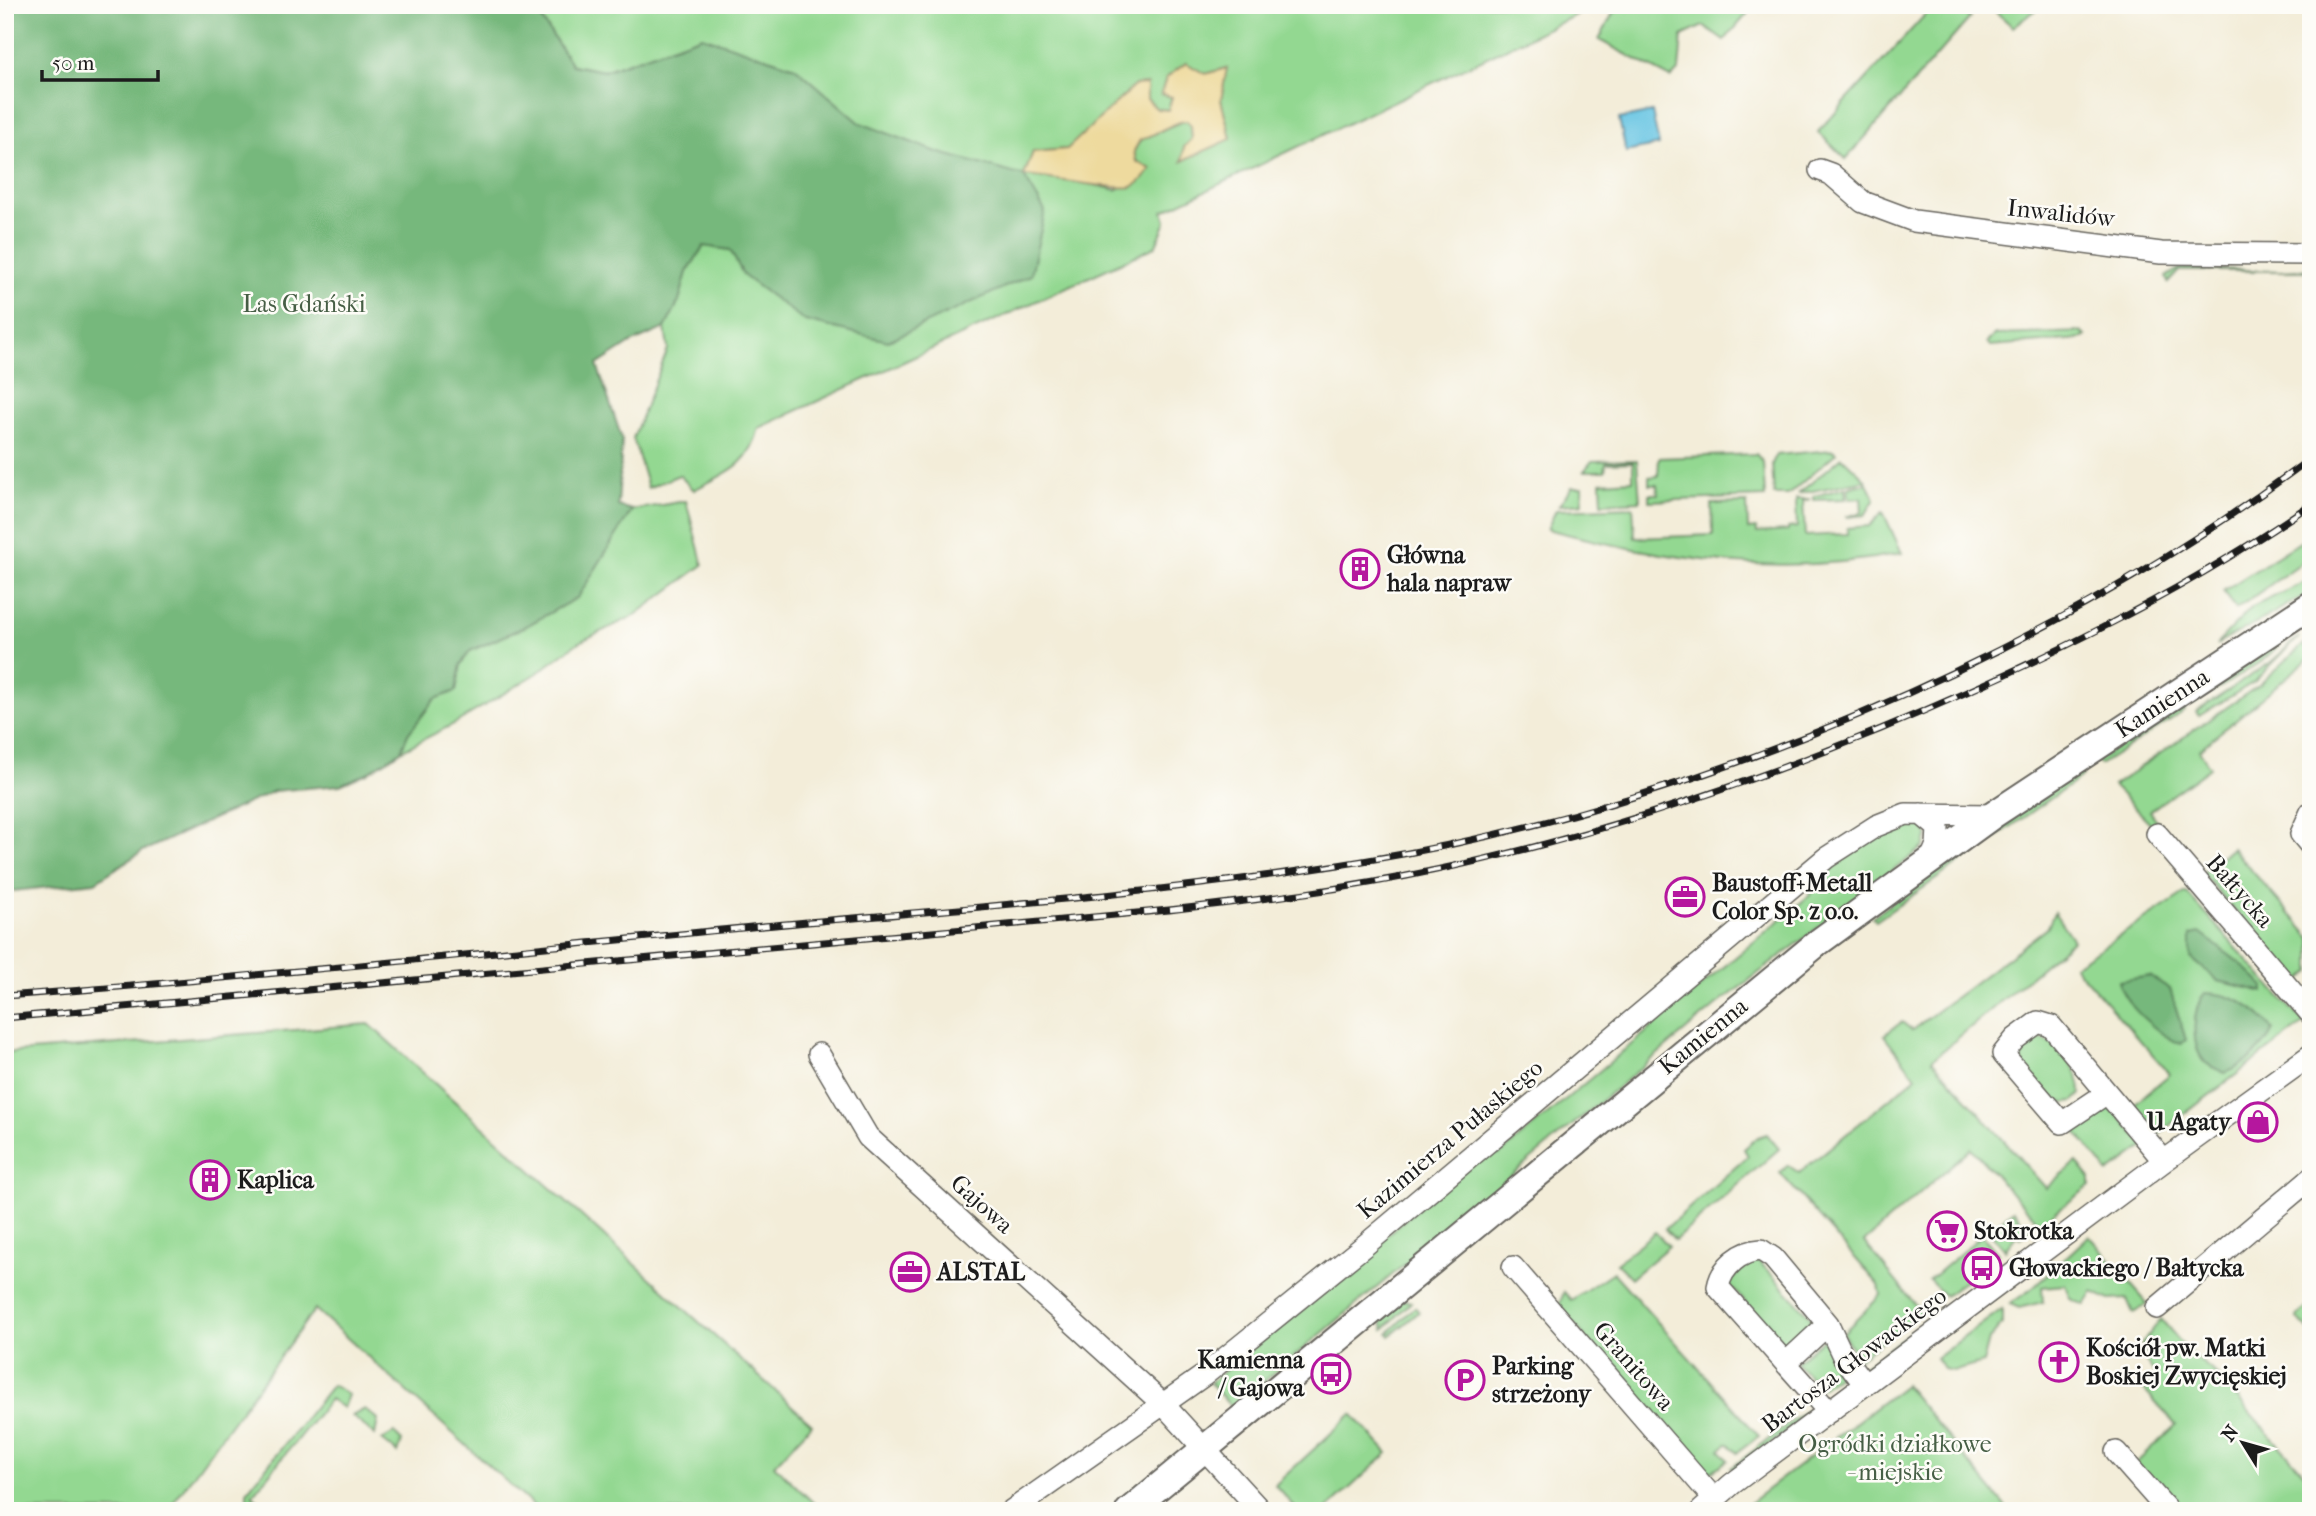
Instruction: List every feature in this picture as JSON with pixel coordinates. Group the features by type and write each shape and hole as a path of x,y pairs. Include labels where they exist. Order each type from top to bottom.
{"main road":[{"name":"Kamienna","path":"1129,1511 1778,975 1993,815 2311,605"}],"street":[{"name":"Inwalidów","path":"1820,170 1831,174 1863,202 1914,221 2161,253 2311,254"},
{"path":"2311,813 2301,834 2311,846"},
{"name":"Kazimierza Pułaskiego","path":"1012,1511 1164,1405 1364,1246 1826,858 1890,819 1921,814 1993,815"},
{"path":"1921,814 1938,828 1937,845 1931,859"},
{"name":"Bałtycka","path":"2157,834 2311,1014"},
{"path":"2107,1093 2062,1123 2003,1054 2015,1039 2038,1022 2051,1026 2164,1161"},
{"name":"Gajowa","path":"819,1054 868,1137 1164,1405 1205,1447"},
{"name":"Bartosza Głowackiego","path":"1708,1505 2164,1161 2311,1055"},
{"path":"2157,1308 2311,1178"},
{"path":"1829,1412 1718,1287 1721,1274 1747,1251 1762,1250 1773,1258 1828,1324 1843,1356 1865,1385"},
{"name":"Granitowa","path":"1513,1268 1708,1505"},
{"path":"1786,1363 1828,1324"},
{"path":"1205,1447 1261,1511"},
{"path":"2116,1452 2168,1511"}],"green space":[{"name":"Las Gdański","path":"5,5 532,5 572,65 604,71 702,36 795,67 860,123 937,152 1024,176 1045,211 1031,275 888,341 805,321 744,276 730,250 704,246 687,272 679,301 665,328 631,343 597,365 622,439 618,506 632,510 578,597 526,626 470,651 461,664 456,691 435,699 408,734 401,751 367,773 340,785 274,791 143,851 95,882 5,892"},
{"path":"533,5 1597,5 1163,211 1166,222 1155,247 759,428 755,441 743,460 726,473 694,490 679,475 648,488 633,438 668,349 665,328 679,301 687,272 704,246 730,250 937,152 860,123 795,67 702,36 603,71 572,65","holes":["1186,63 1205,74 1226,68 1221,100 1231,138 1183,161 1192,139 1191,125 1187,121 1140,140 1134,151 1136,161 1151,169 1117,190 1056,177 1024,175 1033,152 1067,149 1146,99 1157,109 1168,110 1172,96 1161,94 1166,78"]},
{"path":"1630,5 1745,5 1748,13 1724,41 1703,26 1682,36 1679,70 1671,78 1599,40 1613,13"},
{"path":"1934,5 1955,5 1970,18 1846,159 1818,132"},
{"path":"1988,5 2043,5 2013,27"},
{"path":"2180,268 2282,271 2179,271 2168,283 2166,277"},
{"path":"2082,332 2086,336 2081,339 1990,346 1987,342 1995,335"},
{"path":"1833,450 1836,453 1788,495 1774,495 1772,464 1776,455"},
{"path":"1756,454 1763,462 1765,497 1649,501 1649,494 1658,494 1657,485 1649,485 1649,477 1658,476 1659,458"},
{"path":"1842,457 1866,480 1798,494"},
{"path":"1637,460 1640,501 1602,503 1601,482 1633,480 1633,462 1606,463 1605,471 1584,471 1592,461"},
{"path":"1867,483 1875,499 1865,515 1846,517 1862,512 1861,498 1849,499 1848,488"},
{"path":"1572,487 1582,487 1583,503 1559,505"},
{"path":"1845,488 1846,499 1814,500 1814,496"},
{"path":"1796,499 1810,499 1803,501 1805,536 1847,534 1847,528 1869,526 1883,512 1902,553 1812,564 1767,565 1679,557 1547,529 1556,510 1633,507 1635,538 1713,535 1712,504 1747,503 1748,529 1756,528 1757,533 1788,531 1788,528 1797,527"},
{"path":"686,501 703,565 634,616 579,642 536,674 454,724 401,751 408,734 435,699 456,691 461,664 470,651 526,626 578,597 632,510"},
{"path":"2311,535 2311,556 2236,609 2223,591"},
{"path":"2311,579 2311,592 2216,645 2252,607"},
{"path":"2291,634 2261,662 2192,705 2189,702"},
{"path":"2299,637 2254,682 2199,716 2196,712 2271,662"},
{"path":"2304,644 2311,657 2199,750 2210,767 2150,811 2158,822 2153,826 2113,786 2259,685"},
{"path":"2182,707 2184,711 2100,765 2096,761"},
{"path":"2080,771 2083,776 1876,921 1872,917"},
{"path":"1908,822 1925,827 1928,835 1924,847 1718,1004 1232,1408 1210,1383 1491,1147 1499,1155 1811,894 1804,885 1865,840"},
{"path":"2232,848 2311,938 2311,972 2297,983 2202,873"},
{"path":"2186,892 2304,1023 2157,1135 2133,1105 2170,1074 2074,966"},
{"path":"2054,912 2073,940 1932,1060 2046,1188 2077,1162 2090,1178 2090,1186 2042,1222 2036,1220 1971,1148 1864,1242 1921,1312 1858,1359 1843,1333 1881,1295 1879,1285 1780,1173 1788,1165 1799,1173 1916,1077 1884,1035 1902,1022 1912,1030 2048,927"},
{"path":"2200,933 2241,964 2264,986 2264,992 2218,981 2191,958 2191,935"},
{"path":"2150,976 2170,989 2186,1040 2181,1044 2163,1034 2143,1017 2121,989 2119,981"},
{"path":"2205,993 2244,1003 2260,1015 2273,1030 2265,1044 2253,1056 2225,1073 2205,1062 2197,1047 2195,1017"},
{"path":"369,1024 812,1424 774,1465 822,1511 539,1511 315,1309 167,1511 5,1511 5,1053"},
{"path":"2032,1037 2050,1043 2072,1066 2081,1094 2074,1101 2054,1104 2030,1076 2021,1053 2022,1044"},
{"path":"2102,1104 2117,1113 2145,1146 2108,1173 2075,1130 2078,1121"},
{"path":"1767,1134 1779,1149 1675,1240 1665,1229 1748,1156 1744,1149 1758,1137"},
{"path":"2013,1210 2030,1230 2021,1238 2017,1235 2005,1250 1989,1231"},
{"path":"1655,1232 1669,1246 1631,1278 1616,1263"},
{"path":"1982,1235 1998,1254 1972,1269 1974,1274 1945,1296 1929,1280"},
{"path":"2089,1236 2148,1304 2133,1313 2127,1299 2110,1300 2093,1292 2085,1305 2070,1299 2065,1285 2042,1287 2043,1302 2019,1308 2010,1304 2034,1287"},
{"path":"1755,1257 1817,1324 1790,1350 1727,1283"},
{"path":"1613,1272 1759,1436 1737,1453 1728,1443 1720,1450 1728,1460 1704,1477 1559,1306 1564,1292 1571,1300"},
{"path":"1403,1300 1411,1302 1384,1329 1382,1321"},
{"path":"2311,1304 2311,1333 2296,1317"},
{"path":"1415,1307 1419,1312 1390,1336 1388,1333"},
{"path":"2002,1309 2002,1324 1989,1340 1983,1363 1955,1371 1944,1369 1936,1358"},
{"path":"2161,1319 2187,1350 2214,1372 2311,1481 2311,1511 2177,1511 2135,1464 2176,1425 2144,1390 2157,1377 2146,1362 2146,1346 2141,1345"},
{"path":"1919,1326 1923,1329 1872,1368 1862,1368"},
{"path":"1826,1337 1846,1370 1820,1389 1796,1362"},
{"path":"332,1385 348,1395 343,1408 330,1399 252,1495 264,1505 260,1511 247,1511 247,1491"},
{"name":"Ogródki działkowe - miejskie","path":"1905,1385 2009,1511 1745,1511 1743,1508"},
{"path":"1813,1405 1810,1414 1734,1471 1731,1468"},
{"path":"365,1409 378,1420 375,1435 352,1416"},
{"path":"1352,1414 1388,1453 1325,1511 1298,1511 1275,1485"},
{"path":"394,1433 402,1441 398,1453 382,1440"}],"sand":[{"path":"1186,63 1205,74 1227,68 1221,100 1231,139 1182,161 1184,147 1192,139 1191,126 1187,121 1140,140 1134,151 1136,161 1151,169 1132,187 1024,176 1033,152 1067,149 1135,85 1147,84 1147,99 1157,109 1168,110 1172,97 1161,94 1166,78"}],"water":[{"path":"1652,112 1659,145 1626,152 1619,119"}],"railway":[{"path":"5,996 289,972 1213,883 1363,861 1487,836 1612,803 1737,762 1860,714 1980,659 2096,598 2207,531 2311,458"},
{"path":"5,1018 1169,910 1336,888 1436,870 1550,843 1662,810 1881,729 1992,681 2102,628 2209,569 2311,504"}],"place":[{"name":"Główna hala napraw","path":"1360,569"},
{"name":"Baustoff+Metall Color Sp. z o.o.","path":"1685,897"},
{"name":"U Agaty","path":"2258,1122"},
{"name":"Kaplica","path":"210,1180"},
{"name":"Stokrotka","path":"1947,1231"},
{"name":"Głowackiego / Bałtycka","path":"1982,1268"},
{"name":"ALSTAL","path":"910,1272"},
{"name":"Kościół pw. Matki Boskiej Zwycięskiej","path":"2059,1362"},
{"name":"Kamienna / Gajowa","path":"1331,1374"},
{"name":"Parking strzeżony","path":"1465,1380"}]}
